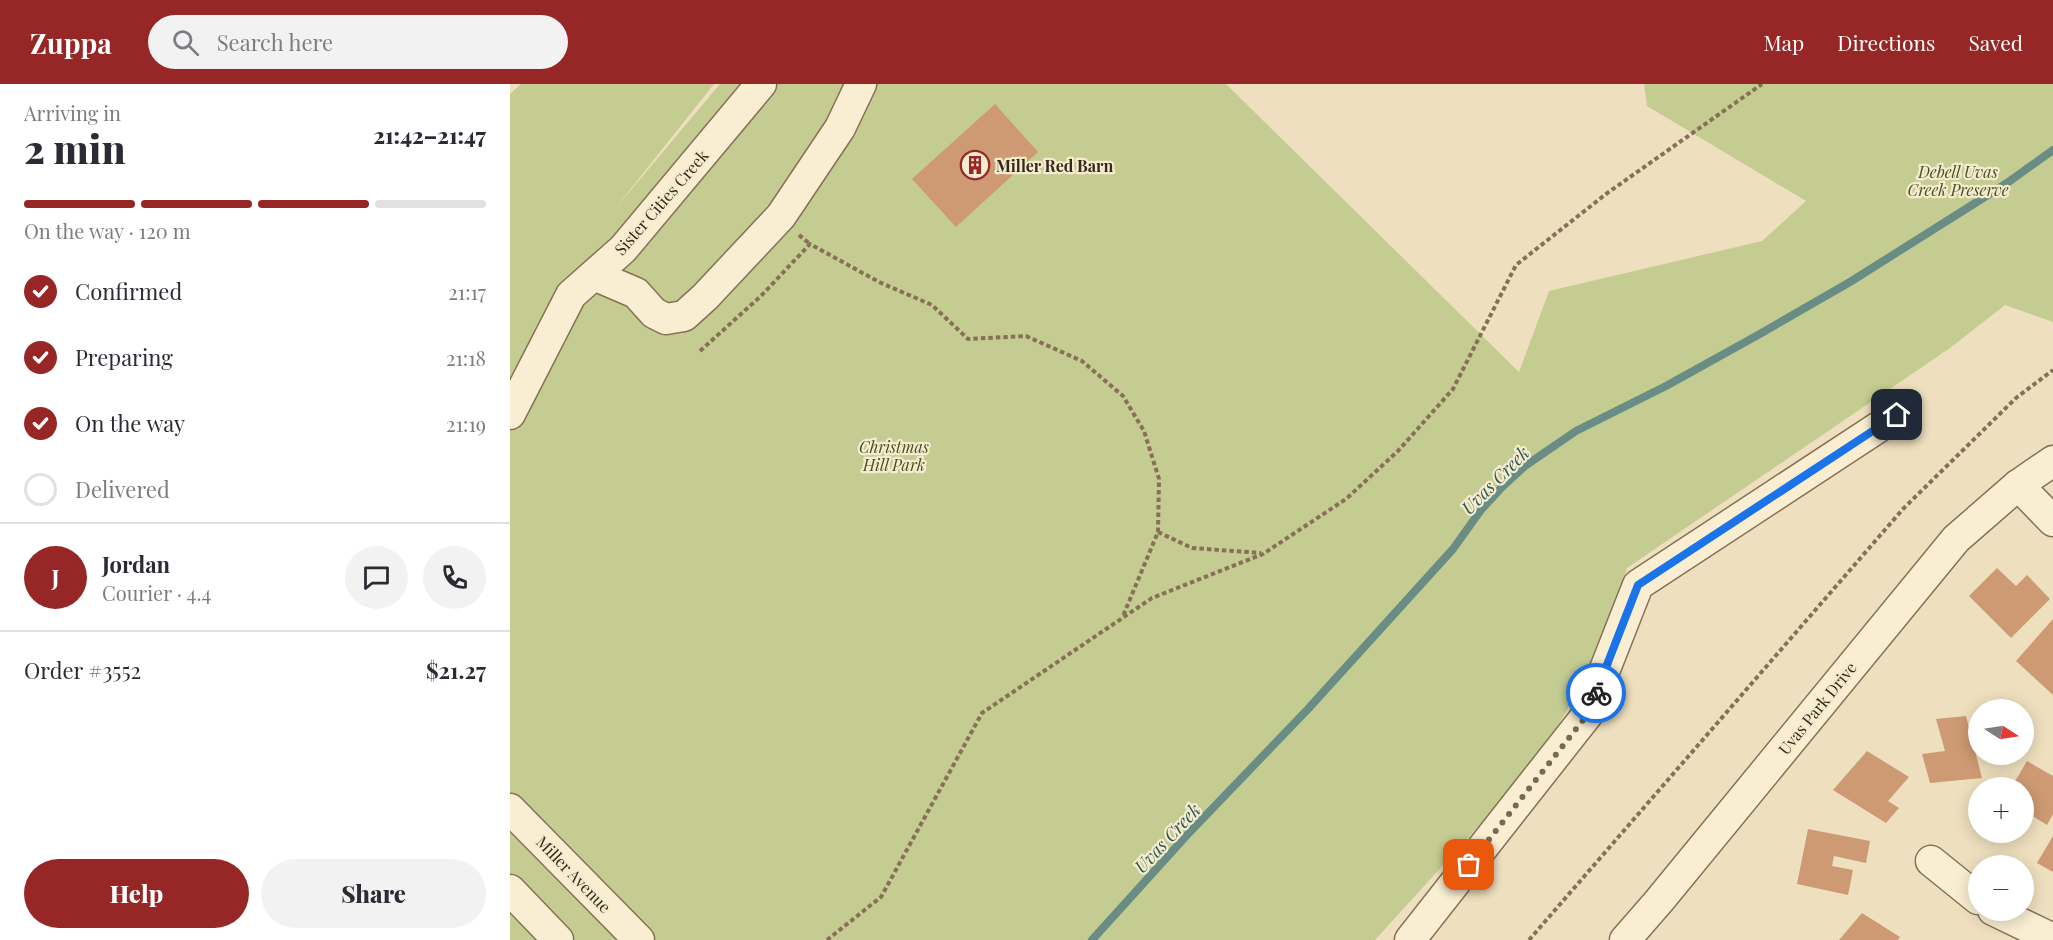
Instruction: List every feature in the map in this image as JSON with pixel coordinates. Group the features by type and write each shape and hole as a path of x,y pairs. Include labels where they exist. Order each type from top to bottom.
{"street":[{"name":"Sister Cities Creek","path":"510,414 571,295 623,249 761,84"},
{"path":"594,275 636,293 654,313 666,320 684,316 705,297 781,216 840,128 861,84"},
{"path":"1410,940 1587,715 1638,585 1897,415"},
{"name":"Uvas Park Drive","path":"1625,940 1956,539 2018,485 2053,461"},
{"path":"2018,485 2053,521"},
{"name":"Miller Avenue","path":"510,809 639,940"},
{"path":"1931,861 1968,891"},
{"path":"510,890 558,940"},
{"path":"2016,921 2053,939"}],"path":[{"path":"827,940 881,897 982,713 1152,598 1263,554 1346,499 1398,451 1453,389 1516,265 1606,194 1762,84"},
{"path":"700,351 761,296 810,244 879,282 932,305 968,339 1026,336 1082,362 1123,396 1144,431 1159,479 1158,532 1123,617"},
{"path":"1529,940 1903,509 2016,398 2053,370"},
{"path":"1158,532 1192,548 1263,554"}],"green space":[{"name":"Christmas Hill Park","path":"521,84 714,84 614,210 720,84 1226,84 1519,372 1549,291 1762,241 1806,201 1647,106 1644,84 2053,84 2053,322 2005,305 1950,348 1627,568 1591,669 1536,763 1375,940 510,940 510,94"}],"building":[{"name":"Miller Red Barn","path":"995,104 1038,152 956,227 912,179"},
{"path":"1997,568 2016,586 2027,575 2050,599 2011,638 1969,596"},
{"path":"2053,619 2053,695 2016,661"},
{"path":"1966,716 1968,765 1979,765 1982,777 1930,783 1922,754 1945,751 1936,719"},
{"path":"1867,751 1909,777 1888,801 1899,808 1886,823 1833,790"},
{"path":"2025,765 2034,765 2053,776 2053,814 2047,825 2034,817 2034,777 2018,777"},
{"path":"1808,829 1870,841 1866,863 1834,856 1832,866 1853,870 1848,895 1797,884"},
{"path":"2053,836 2053,872 2037,863"},
{"path":"1862,913 1900,937 1898,940 1839,940"}],"waterway":[{"name":"Uvas Creek","path":"1092,940 1187,835 1308,709 1453,549 1481,510 1525,466 1576,431 1666,386 1850,282 2007,183 2053,150"}],"way so far":[{"path":"1469,865 1587,715 1596,693"}],"place":[{"name":"Miller Red Barn","path":"975,165"}],"route":[{"path":"1596,693 1638,585 1897,415"}],"park label":[{"name":"Debell Uvas Creek Preserve","path":"1958,180"}]}
